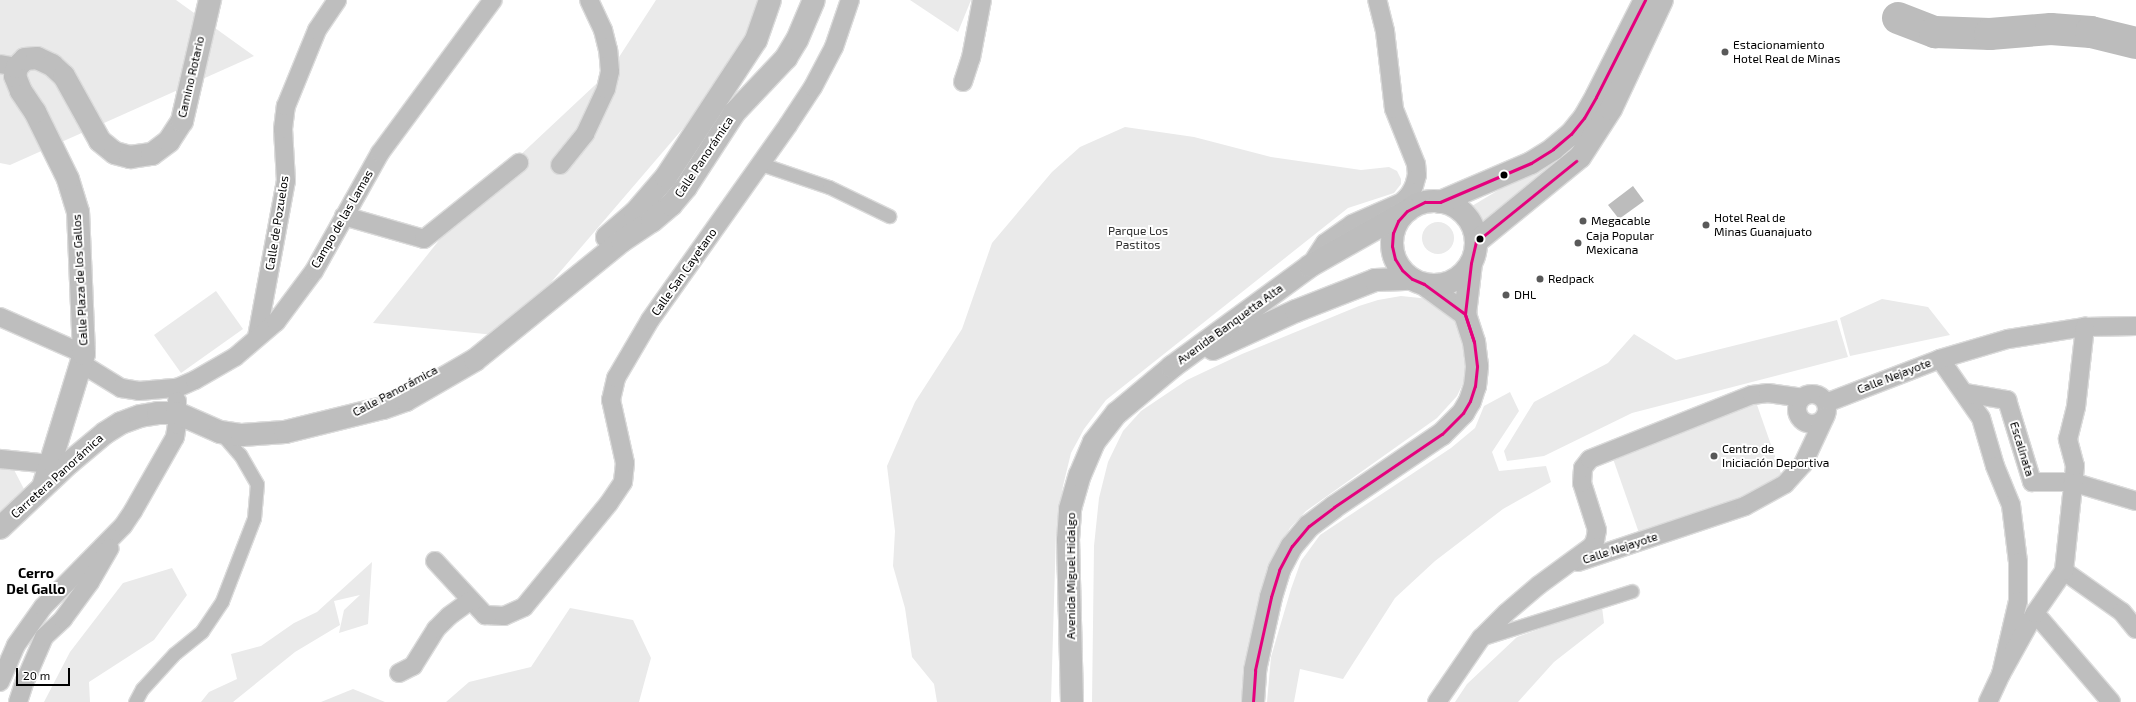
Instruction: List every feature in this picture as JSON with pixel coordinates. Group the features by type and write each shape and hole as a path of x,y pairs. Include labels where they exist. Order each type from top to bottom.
{"main road":[{"path":"1440,202 1531,162 1553,149 1571,134 1584,118 1596,97 1645,0"},
{"path":"1476,242 1580,157 1611,109 1662,0"},
{"path":"1425,202 1440,202 1451,205 1465,216 1474,231 1476,242 1471,263 1462,274 1451,281 1438,285 1418,282 1402,270 1395,259 1392,246 1396,227 1407,211 1425,202"},
{"name":"Avenida Banquetta Alta","path":"1172,367 1310,266 1407,211"},
{"name":"Avenida Banquetta Alta","path":"1172,367 1296,312 1375,280 1418,282"},
{"name":"Avenida Miguel Hidalgo","path":"1072,702 1068,540 1070,509 1080,475 1094,442 1117,413 1172,367"}],"street":[{"name":"Camino Rotario","path":"8,65 25,59 37,58 52,65 64,76 100,141 115,153 130,157 152,154 169,141 182,121 210,0"},
{"name":"Calle de Pozuelos","path":"257,337 286,181 283,129 286,106 317,30 337,0"},
{"name":"Campo de las Lamas","path":"177,388 215,369 235,356 276,322 309,277 380,153 493,0"},
{"path":"560,165 585,134 606,90 610,71 608,50 602,30 589,0"},
{"name":"Calle Panorámica","path":"347,416 374,400 442,367 635,213 666,177 746,55 763,24 770,0"},
{"name":"Calle Panorámica","path":"347,416 383,408 406,400 475,360 622,241 652,221 671,205 686,187 734,113 786,58 797,40 814,0"},
{"name":"Calle San Cayetano","path":"435,561 470,601 485,615 504,616 524,607 623,482 625,463 611,400 616,378 650,320 761,164 813,87 834,47 850,0"},
{"path":"963,82 971,58 982,0"},
{"path":"1310,266 1325,243 1352,224 1402,202 1409,195 1414,186 1417,175 1416,164 1394,109 1385,31 1377,0"},
{"name":"Calle Plaza de los Gallos","path":"8,65 15,76 21,91 35,112 68,179 78,212 83,359 43,488"},
{"path":"344,216 424,239 519,163"},
{"path":"761,164 829,187 889,216"},
{"path":"1253,702 1255,670 1271,597 1279,570 1292,546 1309,526 1334,507 1442,434 1463,413 1470,401 1475,386 1477,366 1474,342 1465,314 1471,263"},
{"path":"1418,282 1465,314"},
{"path":"0,317 83,359"},
{"name":"Calle Nejayote","path":"1569,564 1745,506 1786,484 1803,464 1825,410 1940,359 2008,339 2085,327 2136,326"},
{"path":"1988,702 2001,674 2035,614 2064,571 2072,482 2075,466 2068,439 2076,407 2085,327"},
{"name":"Calle Plaza de los Gallos","path":"83,359 121,388 139,391 177,388"},
{"path":"1940,359 1981,418 1995,466 2011,505 2018,562 2018,600 2001,674"},
{"path":"18,702 25,681 44,637 63,619 90,582 133,511 174,437 177,413 177,388"},
{"name":"Calle Nejayote","path":"1569,564 1592,546 1597,536 1598,530 1582,483 1583,468 1590,459 1752,395 1768,393 1802,398"},
{"name":"Escalinata","path":"1965,393 2007,400 2032,482 2072,482 2136,501"},
{"path":"1815,394 1824,399 1825,410 1817,423 1807,423 1798,412 1799,402 1806,396 1815,394"},
{"name":"Carretera Panorámica","path":"0,528 105,433 121,423 152,414 177,413 220,432 242,435 285,432 347,416"},
{"path":"135,702 142,689 174,654 202,631 222,601 254,518 257,484 240,455 220,432"},
{"path":"0,459 50,464"},
{"path":"0,682 16,645 43,607 123,526"},
{"path":"1437,702 1481,638 1506,613 1533,590 1569,564"},
{"path":"2064,571 2122,612 2136,629"},
{"path":"1481,638 1632,591"},
{"path":"399,673 413,666 436,629 449,616 470,601"},
{"path":"2035,614 2111,702"}],"green space":[{"path":"0,0 176,0 254,56 10,165 0,163"},
{"path":"656,0 766,0 746,55 505,336 373,323 468,204 610,71"},
{"path":"910,0 971,0 958,32"},
{"name":"Parque Los Pastitos","path":"1125,127 1194,137 1271,157 1361,170 1389,167 1397,171 1401,179 1401,184 1394,193 1348,208 1106,400 1084,429 1071,453 1063,486 1056,533 1051,702 937,702 934,684 912,657 905,608 893,566 895,531 887,466 915,402 962,329 992,243 1052,172 1080,147"},
{"path":"1552,158 1556,161 1529,189 1478,226 1467,209"},
{"path":"1435,222 1441,222 1451,229 1454,238 1453,244 1447,251 1441,254 1435,254 1425,247 1422,241 1422,235 1429,225"},
{"path":"216,291 243,329 181,373 154,335"},
{"path":"1401,296 1430,299 1459,322 1468,340 1468,373 1457,396 1437,418 1306,511 1290,528 1281,544 1257,624 1246,702 1092,702 1094,546 1099,498 1108,462 1123,431 1141,411 1187,380 1242,354 1359,306 1378,300"},
{"path":"1882,299 1928,307 1950,335 1850,356 1840,318"},
{"path":"1837,320 1848,357 1632,413 1544,456 1507,461 1504,451 1534,402 1608,363 1634,334 1676,360"},
{"path":"1510,392 1519,411 1492,452 1499,471 1546,466 1551,482 1503,509 1435,561 1395,598 1343,679 1300,669 1294,702 1267,702 1271,657 1291,589 1301,561 1320,535 1451,448 1475,428 1484,406"},
{"path":"1756,402 1784,482 1639,533 1611,453"},
{"path":"0,465 12,466 25,491 0,516"},
{"path":"372,562 368,624 339,633 344,610 360,595 334,601 340,625 295,652 233,702 201,702 209,692 237,679 231,654 261,646 294,623 317,612"},
{"path":"172,568 187,595 154,640 89,682 90,702 44,702 70,652 123,583"},
{"path":"1602,607 1604,623 1554,662 1518,702 1455,702 1467,684 1517,637"},
{"path":"570,608 633,620 651,658 639,702 446,702 469,682 531,667"},
{"path":"353,689 385,702 321,702"}],"shaded area":[{"path":"1633,186 1644,201 1619,219 1608,205"}],"waterway":[{"path":"1898,18 1935,32 1990,34 2051,29 2091,32 2136,43"}],"transit line":[{"path":"1253,702 1255,670 1271,597 1279,570 1292,546 1309,526 1334,507 1442,434 1463,413 1470,401 1475,386 1477,366 1474,342 1465,314 1424,284 1412,279 1402,270 1395,259 1392,246 1393,233 1398,221 1407,211 1425,202 1440,202 1531,163 1553,149 1571,134 1584,118 1596,97 1645,0"},
{"path":"1474,342 1465,314 1471,263 1476,242 1576,161"}],"place":[{"name":"Estacionamiento Hotel Real de Minas","path":"1725,52"},
{"name":"Megacable","path":"1583,221"},
{"name":"Hotel Real de Minas Guanajuato","path":"1706,225"},
{"name":"Caja Popular Mexicana","path":"1578,243"},
{"name":"Redpack","path":"1540,279"},
{"name":"DHL","path":"1506,295"},
{"name":"Centro de Iniciación Deportiva","path":"1714,456"}],"district":[{"name":"Cerro Del Gallo","path":"36,582"}]}
